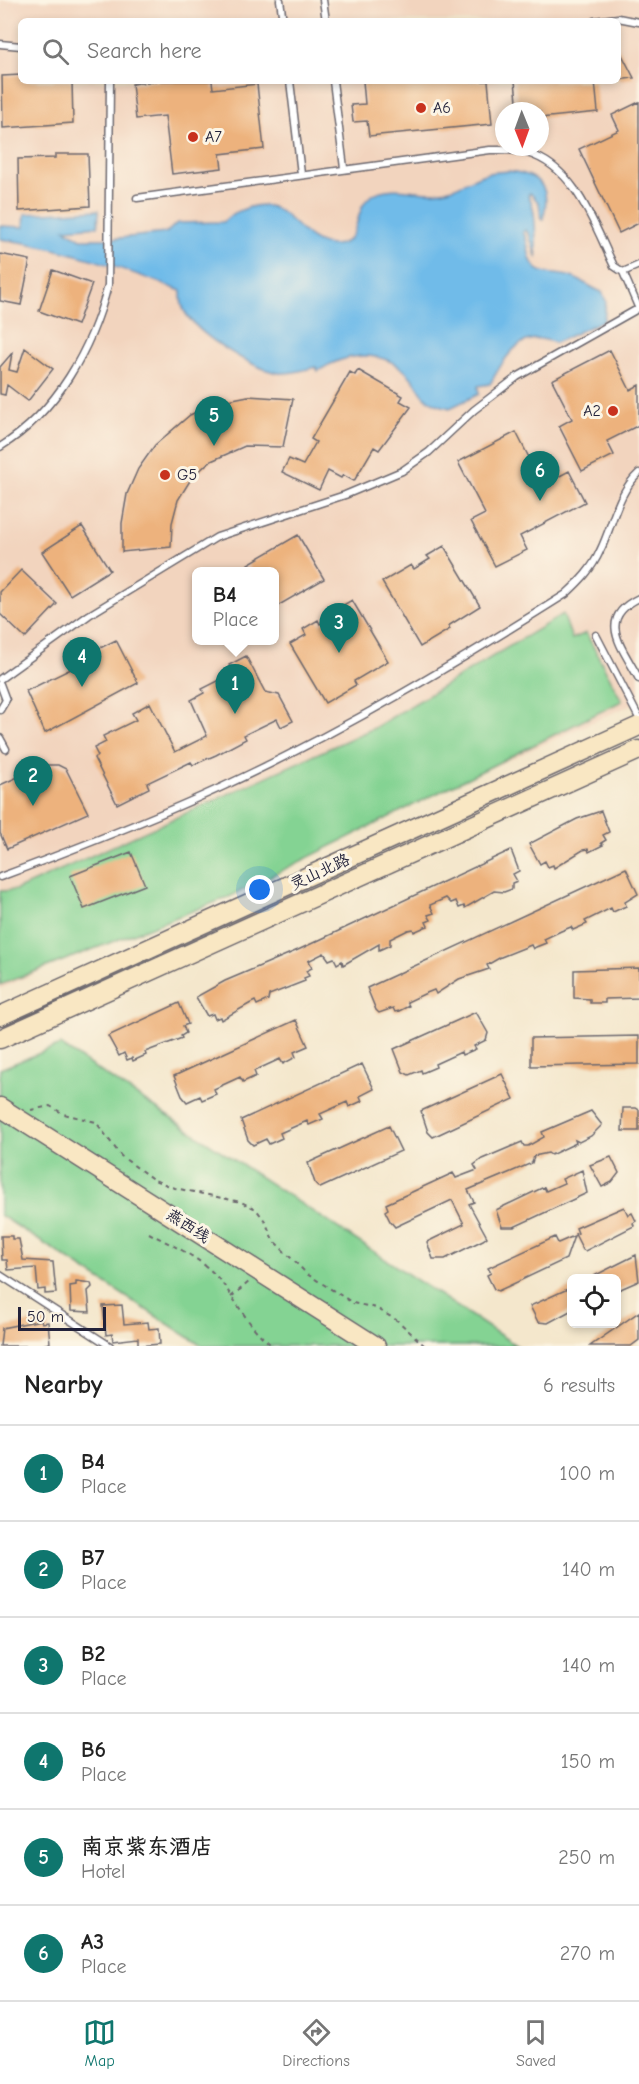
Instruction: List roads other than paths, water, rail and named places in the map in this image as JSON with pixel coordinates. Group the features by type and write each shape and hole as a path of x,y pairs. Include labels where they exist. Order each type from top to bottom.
{"street":[{"name":"灵山北路","path":"0,1016 639,726"},
{"name":"灵山北路","path":"0,1039 639,750"},
{"name":"燕西线","path":"0,1107 376,1346"}],"lane":[{"path":"280,0 283,18"},
{"path":"323,0 326,18"},
{"path":"621,19 639,22"},
{"path":"0,44 18,46"},
{"path":"0,447 41,411 74,368 95,328 108,285 110,84"},
{"path":"290,84 301,174"},
{"path":"333,84 344,168"},
{"path":"0,678 89,615 218,537 345,495 402,471 429,452 474,410 517,377 637,310 623,272 614,266 577,193 556,167 527,152 490,150 344,168 137,198"},
{"path":"623,272 639,265"},
{"path":"0,877 81,847 225,786 417,687 557,600 584,578 600,552 620,500 639,473"},
{"path":"639,598 621,609 614,624 616,635 639,680"},
{"path":"596,635 639,718"},
{"path":"0,684 6,700 0,710"},
{"path":"0,738 6,749"},
{"path":"0,1275 110,1346"}],"water":[{"path":"508,171 528,175 535,179 544,190 546,198 543,219 541,219 539,203 530,193 528,196 533,207 537,259 529,234 525,230 523,232 533,264 542,272 574,278 602,292 606,301 604,320 555,343 543,339 532,339 523,343 508,356 490,384 478,386 479,394 450,408 425,397 405,371 395,364 373,356 350,357 318,371 316,367 298,372 279,373 254,365 224,348 197,326 182,305 181,291 92,259 47,247 0,239 0,226 24,227 25,214 99,210 98,226 65,229 81,239 111,239 166,233 177,223 223,222 239,211 263,205 284,214 320,243 342,244 353,233 365,202 378,192 393,189 441,191 485,174"}],"place":[{"name":"A6","path":"421,108"},
{"name":"A7","path":"193,137"},
{"name":"A2","path":"613,411"},
{"name":"南京紫东酒店","path":"214,446"},
{"name":"G5","path":"165,475"},
{"name":"A3","path":"540,501"},
{"name":"B2","path":"339,653"},
{"name":"B6","path":"82,687"},
{"name":"B4","path":"235,714"},
{"name":"B7","path":"33,806"}]}
